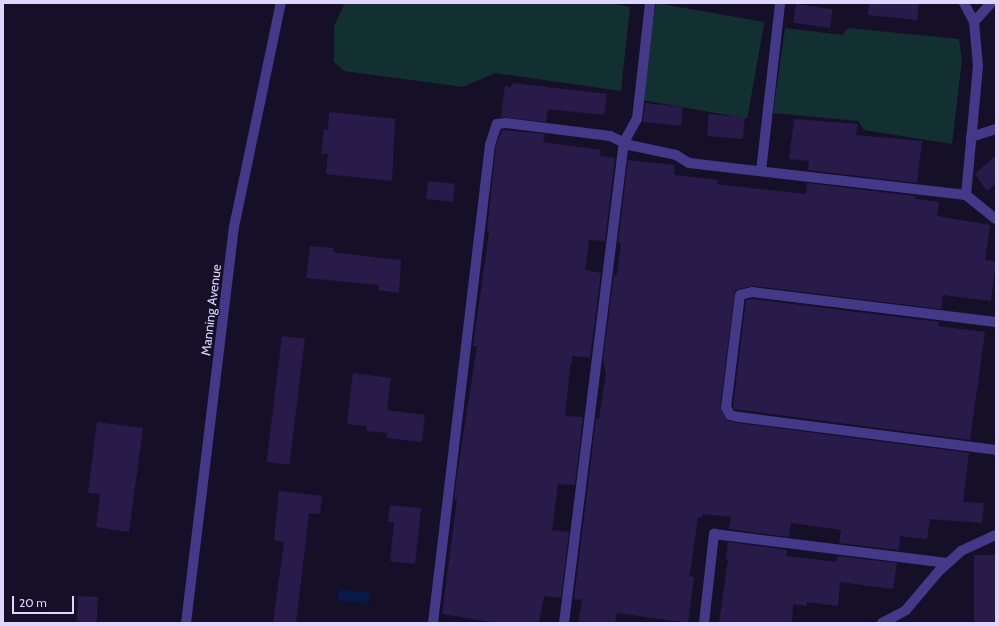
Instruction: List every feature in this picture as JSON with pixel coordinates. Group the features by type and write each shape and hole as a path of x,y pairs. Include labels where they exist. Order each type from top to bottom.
{"street":[{"name":"Manning Avenue","path":"186,623 234,227 281,3"},
{"path":"564,623 624,142 637,119 650,3"},
{"path":"761,171 780,3"},
{"path":"964,3 974,22 978,66 966,195"},
{"path":"974,22 990,3"},
{"path":"433,623 492,133 497,124 506,123 610,136 624,142 676,155 689,164 966,195 996,219"},
{"path":"972,137 996,128"},
{"path":"996,322 752,292 740,295 726,408 730,415 739,417 996,450"},
{"path":"704,623 714,534 947,564"},
{"path":"882,623 906,610 947,564 961,551 996,535"}],"green space":[{"path":"345,3 608,3 630,7 621,91 495,73 463,87 344,71 334,62 334,26"},
{"path":"656,3 764,22 747,119 639,100"},
{"path":"785,28 843,35 848,28 959,39 962,60 952,144 864,130 858,121 773,113"}],"water":[{"path":"339,589 370,593 368,604 338,600"}],"building":[{"path":"869,3 919,3 917,20 868,15"},
{"path":"796,4 833,9 830,28 793,23"},
{"path":"512,83 607,94 604,115 548,109 546,122 501,117 505,86 511,87"},
{"path":"645,103 683,107 681,126 643,122"},
{"path":"329,112 395,119 392,181 326,174 328,154 321,154 324,129 328,130"},
{"path":"709,114 745,117 743,139 707,136"},
{"path":"794,119 858,124 856,135 922,141 917,183 808,170 809,161 789,159"},
{"path":"502,130 545,134 543,142 601,150 600,156 615,158 605,241 589,240 585,270 601,273 590,358 573,356 570,368 565,416 583,417 575,485 558,484 552,530 569,532 561,598 544,596 539,623 498,623 442,614 457,499 454,499 457,475 477,346 473,346 489,232 487,231 496,146"},
{"path":"996,155 996,183 987,191 975,174"},
{"path":"628,160 675,165 674,175 718,180 717,184 806,194 807,183 915,196 915,199 939,202 937,216 990,225 985,260 996,261 991,301 943,295 941,309 753,286 735,290 720,406 726,420 738,423 969,453 963,502 984,503 982,523 930,519 927,539 900,536 899,550 839,543 841,530 791,523 789,537 729,529 731,517 703,514 702,517 698,517 689,576 694,577 688,623 617,613 615,623 578,623 582,600 574,599 596,419 599,419 606,373 603,360 614,275 617,275 621,243 618,243"},
{"path":"428,181 455,184 453,202 426,199"},
{"path":"310,246 333,248 333,252 339,253 401,260 399,293 378,290 379,285 306,278"},
{"path":"752,299 939,322 938,326 985,332 970,440 734,409 733,406 746,300"},
{"path":"282,336 305,339 289,465 267,462"},
{"path":"353,373 391,378 387,410 425,415 422,442 387,438 387,433 367,431 367,426 347,424"},
{"path":"97,422 143,428 129,532 96,527 100,494 88,493"},
{"path":"279,491 322,496 320,514 309,513 296,623 273,623 284,542 274,540"},
{"path":"390,505 421,508 415,564 390,561 394,522 388,522"},
{"path":"728,542 787,550 786,556 836,562 837,556 897,563 893,589 840,582 838,606 807,602 807,606 793,604 792,623 719,623 728,560 726,559"},
{"path":"974,555 996,555 996,622 974,622"},
{"path":"78,596 98,597 97,623 77,623"}]}
